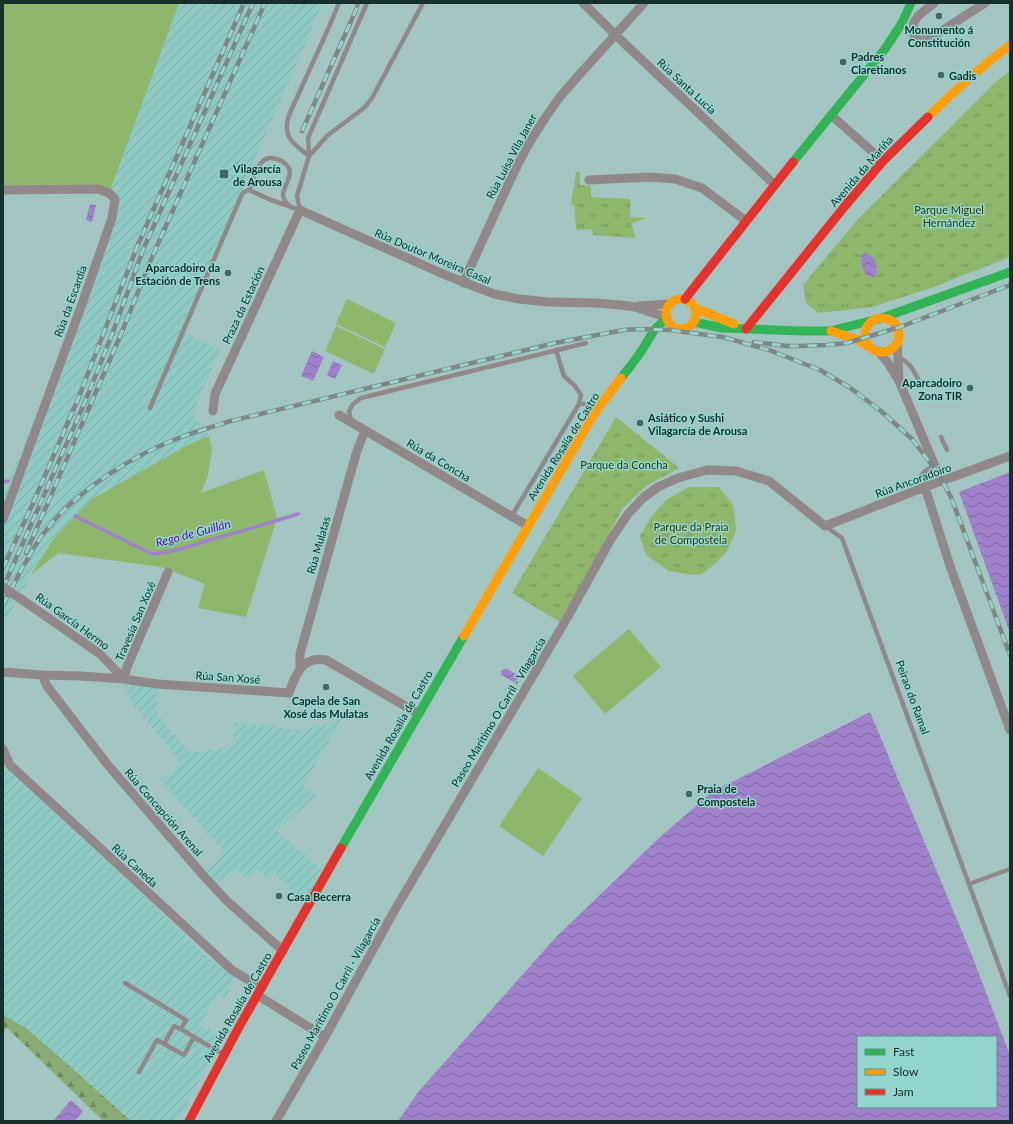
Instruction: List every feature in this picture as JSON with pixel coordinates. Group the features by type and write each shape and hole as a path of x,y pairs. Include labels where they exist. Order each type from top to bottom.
{"main road":[{"path":"685,300 831,114 885,49 902,23 911,3"},
{"name":"Avenida da Mariña","path":"746,329 883,161 960,86 1010,45"},
{"path":"869,347 865,338 865,333 870,323 1010,272"},
{"path":"695,308 696,315 694,322 687,328 682,329 674,327 668,322 666,311 670,304 677,300 685,300 692,304 695,308 746,329"},
{"path":"830,331 858,340 879,352 884,352 894,347 897,342 898,332 903,319 911,308"},
{"path":"642,350 654,329 666,317"},
{"path":"694,322 716,327 746,329 830,331 883,319 891,321 898,332"},
{"path":"642,350 658,337 674,327"},
{"name":"Avenida Rosalía de Castro","path":"189,1121 224,1053 259,991 528,526 597,410 642,350"}],"street":[{"name":"Rúa Santa Lucía","path":"584,3 775,185"},
{"name":"Rúa Luisa Vila Janer","path":"463,283 514,172 543,121 559,98 644,3"},
{"path":"934,3 919,15 914,22 914,36 920,40 929,39 985,3"},
{"path":"831,114 883,161"},
{"path":"589,180 651,177 675,179 702,188 746,221"},
{"name":"Rúa da Escardia","path":"3,190 98,189 109,193 115,199 112,218 3,519"},
{"name":"Rúa Doutor Moreira Casal","path":"300,210 463,283 494,294 519,299 555,303 602,304 635,307 670,304"},
{"name":"Praza da Estación","path":"213,411 214,394 300,210"},
{"name":"Rúa Doutor Moreira Casal","path":"635,307 666,317"},
{"path":"897,342 899,381"},
{"path":"879,352 899,381 935,466 922,478 951,569 1010,730"},
{"name":"Rúa da Concha","path":"339,415 528,526"},
{"name":"Rúa Mulatas","path":"300,668 300,654 310,616 356,454 365,430"},
{"name":"Rúa Ancoradoiro","path":"825,526 1010,456"},
{"name":"Paseo Marítimo O Carril - Vilagarcía","path":"276,1121 325,1037 393,913 567,618 611,539 628,514 653,491 678,478 707,470 736,471 769,481 825,526"},
{"name":"Travesía San Xosé","path":"124,679 168,572"},
{"name":"Rúa García Hermo","path":"3,587 100,654 124,679"},
{"path":"300,668 306,662 312,660 326,660 419,714"},
{"name":"Rúa San Xosé","path":"3,672 124,679 157,684 289,693 300,668"},
{"name":"Rúa Concepción Arenal","path":"42,675 47,686 107,764 202,874 226,900 282,952"},
{"name":"Rúa Caneda","path":"3,749 10,765 232,970 259,991 325,1037"}],"lane":[{"path":"309,156 292,142 288,136 286,130 287,123 339,3"},
{"path":"300,210 297,196 309,156 308,138 368,3"},
{"path":"309,156 328,135 364,108 372,98 423,3"},
{"path":"150,408 242,194 249,190 261,162 265,159 278,159 289,168 290,174 283,195 284,200 288,205"},
{"path":"249,190 271,200 300,210"},
{"path":"351,422 349,411 353,404 361,398 586,343"},
{"path":"511,517 579,404 581,395 575,386 564,376 556,350"},
{"path":"898,357 905,360 914,370 920,383"},
{"path":"579,404 588,404 597,410"},
{"path":"941,437 947,450"},
{"name":"Peirao do Ramal","path":"825,526 842,538 1010,996"},
{"path":"969,884 1010,869"},
{"path":"125,983 186,1020 181,1029"},
{"path":"164,1044 174,1026 217,1051 224,1053"},
{"path":"139,1072 157,1040 184,1055 194,1037"}],"shaded area":[{"path":"179,3 323,3 180,331 220,349 193,413 209,436 190,444 92,499 54,538 31,575 3,626 3,496 82,304 115,199 109,193"},
{"path":"108,678 157,684 158,716 191,753 233,746 234,722 304,730 342,719 303,786 317,795 277,831 327,874 308,906 275,873 267,879 257,869 247,879 238,871 212,885 202,874 225,853 160,780 180,762 130,700 125,686"},
{"path":"3,762 204,953 203,954 235,976 232,981 234,983 225,999 218,995 202,1021 204,1023 203,1027 221,1037 179,1121 131,1121 26,1028 3,1015"}],"green space":[{"path":"3,3 179,3 109,193 3,192"},
{"name":"Parque Miguel Hernández","path":"1010,71 1010,257 931,288 872,307 818,313 806,303 803,285 858,219 998,80"},
{"path":"576,172 580,172 580,185 591,186 591,197 630,199 630,217 646,218 631,224 636,238 593,235 592,229 576,229 574,206 571,204"},
{"path":"347,299 396,323 385,347 336,324"},
{"path":"336,326 385,349 374,374 325,351"},
{"name":"Parque da Concha","path":"616,417 679,468 646,486 623,508 560,622 512,593"},
{"path":"209,436 212,449 208,475 201,493 264,470 277,518 246,617 198,608 205,584 161,567 58,553 31,575 54,538 92,499 190,444"},
{"name":"Parque da Praia de Compostela","path":"689,487 719,487 733,505 736,530 727,551 714,565 700,575 669,571 646,555 640,536 651,517 666,500"},
{"path":"629,629 661,667 605,714 573,676"},
{"path":"538,768 582,798 543,856 499,826"},
{"path":"3,1015 26,1028 131,1121 103,1121 7,1028 3,1033"}],"water":[{"path":"90,204 96,205 92,222 86,220"},
{"path":"865,253 871,256 876,263 877,273 875,277 871,277 863,270 861,259 862,255"},
{"path":"312,351 324,357 313,381 301,376"},
{"path":"333,361 342,365 335,379 327,375"},
{"path":"1010,472 1010,633 959,492"},
{"path":"506,668 519,676 515,683 502,675 501,671"},
{"path":"870,712 971,953 1010,1055 1010,1121 398,1121 419,1091 556,937 659,838 712,792"},
{"path":"71,1100 83,1111 75,1121 53,1121"}],"waterway":[{"name":"Rego de Guillán","path":"3,482 8,481"},
{"name":"Rego de Guillán","path":"75,516 152,554 181,549 298,514"}],"railway":[{"path":"3,568 78,399 137,247 244,3"},
{"path":"3,588 85,402 113,332 143,250 253,3"},
{"path":"26,553 121,334 153,255 265,3"},
{"path":"302,131 358,3"},
{"path":"754,342 787,346 847,343 900,327 1010,285"},
{"path":"3,605 32,551 43,534 56,518 72,503 88,489 126,464 145,453 184,436 227,422 555,343 624,330 670,330 723,337 769,350 820,370 849,387 881,411 912,439 937,472 951,497 1010,655"}],"traffic: fast":[{"path":"793,162 885,49 902,23 911,3"},
{"path":"879,319 1010,272"},
{"path":"621,378 658,326 667,319"},
{"path":"694,322 722,328 830,331 874,320"},
{"path":"341,848 464,636"}],"traffic: slow":[{"path":"928,117 968,80 1010,45"},
{"path":"681,299 692,303 696,314 692,325 681,329 670,325 666,314 670,303 681,299"},
{"path":"695,308 734,324"},
{"path":"882,318 894,323 899,335 894,347 882,352 870,347 865,335 870,323 882,318"},
{"path":"831,331 858,340 869,347"},
{"path":"464,636 590,421 621,378"}],"traffic: jam":[{"path":"746,329 883,161 928,117"},
{"path":"685,299 793,162"},
{"path":"189,1121 239,1027 341,848"}],"place":[{"name":"Monumento á Constitución","path":"939,16"},
{"name":"Padres Claretianos","path":"843,62"},
{"name":"Gadis","path":"941,75"},
{"name":"Vilagarcía de Arousa","path":"224,174"},
{"name":"Aparcadoiro da Estación de Trens","path":"228,273"},
{"name":"Aparcadoiro Zona TIR","path":"970,388"},
{"name":"Asiático y Sushi Vilagarcía de Arousa","path":"640,423"},
{"name":"Capela de San Xosé das Mulatas","path":"326,687"},
{"name":"Praia de Compostela","path":"689,794"},
{"name":"Casa Becerra","path":"279,896"}]}
